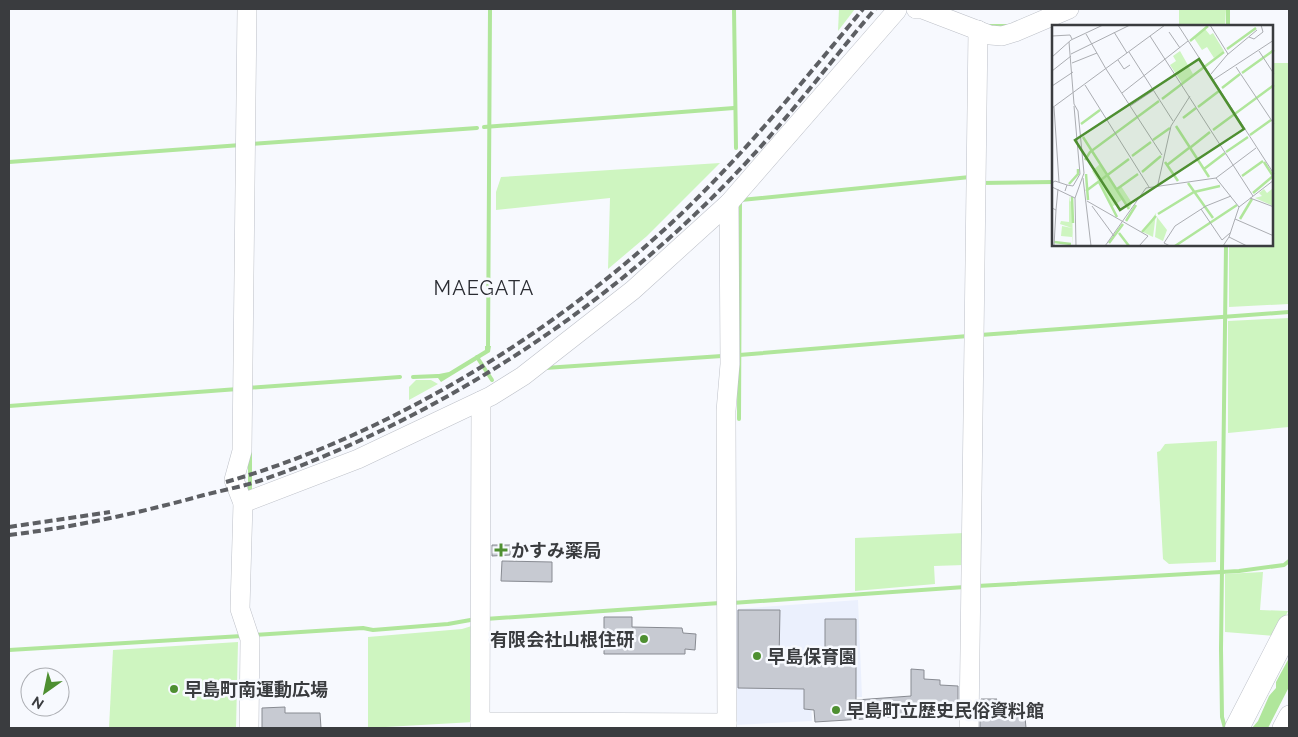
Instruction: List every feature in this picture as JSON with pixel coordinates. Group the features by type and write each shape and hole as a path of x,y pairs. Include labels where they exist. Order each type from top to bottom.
{"main road":[{"path":"1237,728 1289,628"}],"street":[{"path":"247,9 242,451 234,480 249,502 240,609 247,629 249,728"},
{"path":"249,502 358,459 486,399 530,370 633,290 728,203 898,9"},
{"path":"916,9 922,9 978,30 1002,36 1069,9"},
{"path":"969,728 978,30"},
{"path":"486,399 480,619 480,725 727,726 726,411 730,364 728,203"},
{"path":"1282,728 1289,715"}],"shaded area":[{"path":"839,9 855,9 838,31"},
{"path":"1179,9 1226,9 1225,25 1179,25"},
{"path":"1273,63 1289,63 1289,304 1229,307 1229,246 1273,246"},
{"path":"720,163 647,236 608,269 610,198 496,210 496,192 501,177"},
{"path":"1289,318 1289,427 1228,433 1228,321"},
{"path":"485,346 491,346 490,352 441,382 438,378 434,378 434,375 449,372 485,350"},
{"path":"416,380 431,380 438,384 409,400 409,387"},
{"path":"1217,441 1216,562 1169,564 1163,559 1157,452 1165,444"},
{"path":"964,533 964,565 934,566 935,584 855,591 855,538"},
{"path":"1263,572 1260,610 1288,611 1276,636 1225,632 1225,574"},
{"path":"858,600 862,697 811,698 812,721 735,725 736,609"},
{"path":"475,625 474,722 368,728 368,637 462,629"},
{"name":"早島町南運動広場","path":"238,642 236,728 109,728 113,650"},
{"path":"1289,658 1289,687 1268,728 1252,728 1258,721 1269,696 1276,688 1276,682"},
{"path":"298,689 298,698 253,697 257,691"}],"building":[{"path":"492,545 510,545 510,555 492,556"},
{"path":"502,561 552,562 552,582 501,581"},
{"path":"738,610 780,610 779,659 825,659 825,619 856,619 856,700 911,696 911,669 924,670 924,679 940,680 940,685 958,686 958,710 911,708 912,716 815,722 814,710 804,709 804,689 738,688"},
{"path":"604,617 632,617 632,627 682,628 683,633 696,634 695,650 685,649 685,654 604,654"},
{"path":"981,699 997,699 997,708 1001,708 1002,718 1025,717 1026,728 980,728 980,720 983,720"},
{"path":"285,707 285,713 320,713 321,728 262,728 262,708"}],"waterway":[{"path":"488,349 490,9"},
{"path":"734,9 736,148"},
{"path":"1228,9 1228,25"},
{"path":"990,26 1008,26"},
{"path":"484,127 734,108"},
{"path":"250,144 477,128"},
{"path":"9,162 241,145"},
{"path":"741,200 970,177"},
{"path":"980,183 1052,182"},
{"path":"739,419 740,199"},
{"path":"1225,728 1222,717 1221,649 1226,246"},
{"path":"980,335 1289,312"},
{"path":"739,355 968,336"},
{"path":"545,368 722,356"},
{"path":"477,357 492,380"},
{"path":"413,377 438,376"},
{"path":"247,388 400,377"},
{"path":"9,406 238,389"},
{"path":"250,453 250,494"},
{"path":"977,586 1239,571 1284,565 1289,561"},
{"path":"732,603 965,587"},
{"path":"485,619 720,603"},
{"path":"254,635 363,628 373,630 448,624 476,619"},
{"path":"9,650 242,636"}],"railway":[{"path":"226,482 288,462 349,437 410,408 468,375 525,339 580,300 631,258 705,191 775,114 863,9"},
{"path":"9,535 107,519 265,479 332,453 397,423 523,351 639,265 693,217 760,147 875,9"},
{"path":"9,527 110,512"}],"place":[{"name":"かすみ薬局","path":"501,550"},
{"name":"有限会社山根住研","path":"644,639"},
{"name":"早島保育園","path":"757,656"},
{"name":"早島町南運動広場","path":"174,689"},
{"name":"早島町立歴史民俗資料館","path":"836,710"}],"district":[{"name":"MAEGATA","path":"484,288"}]}
